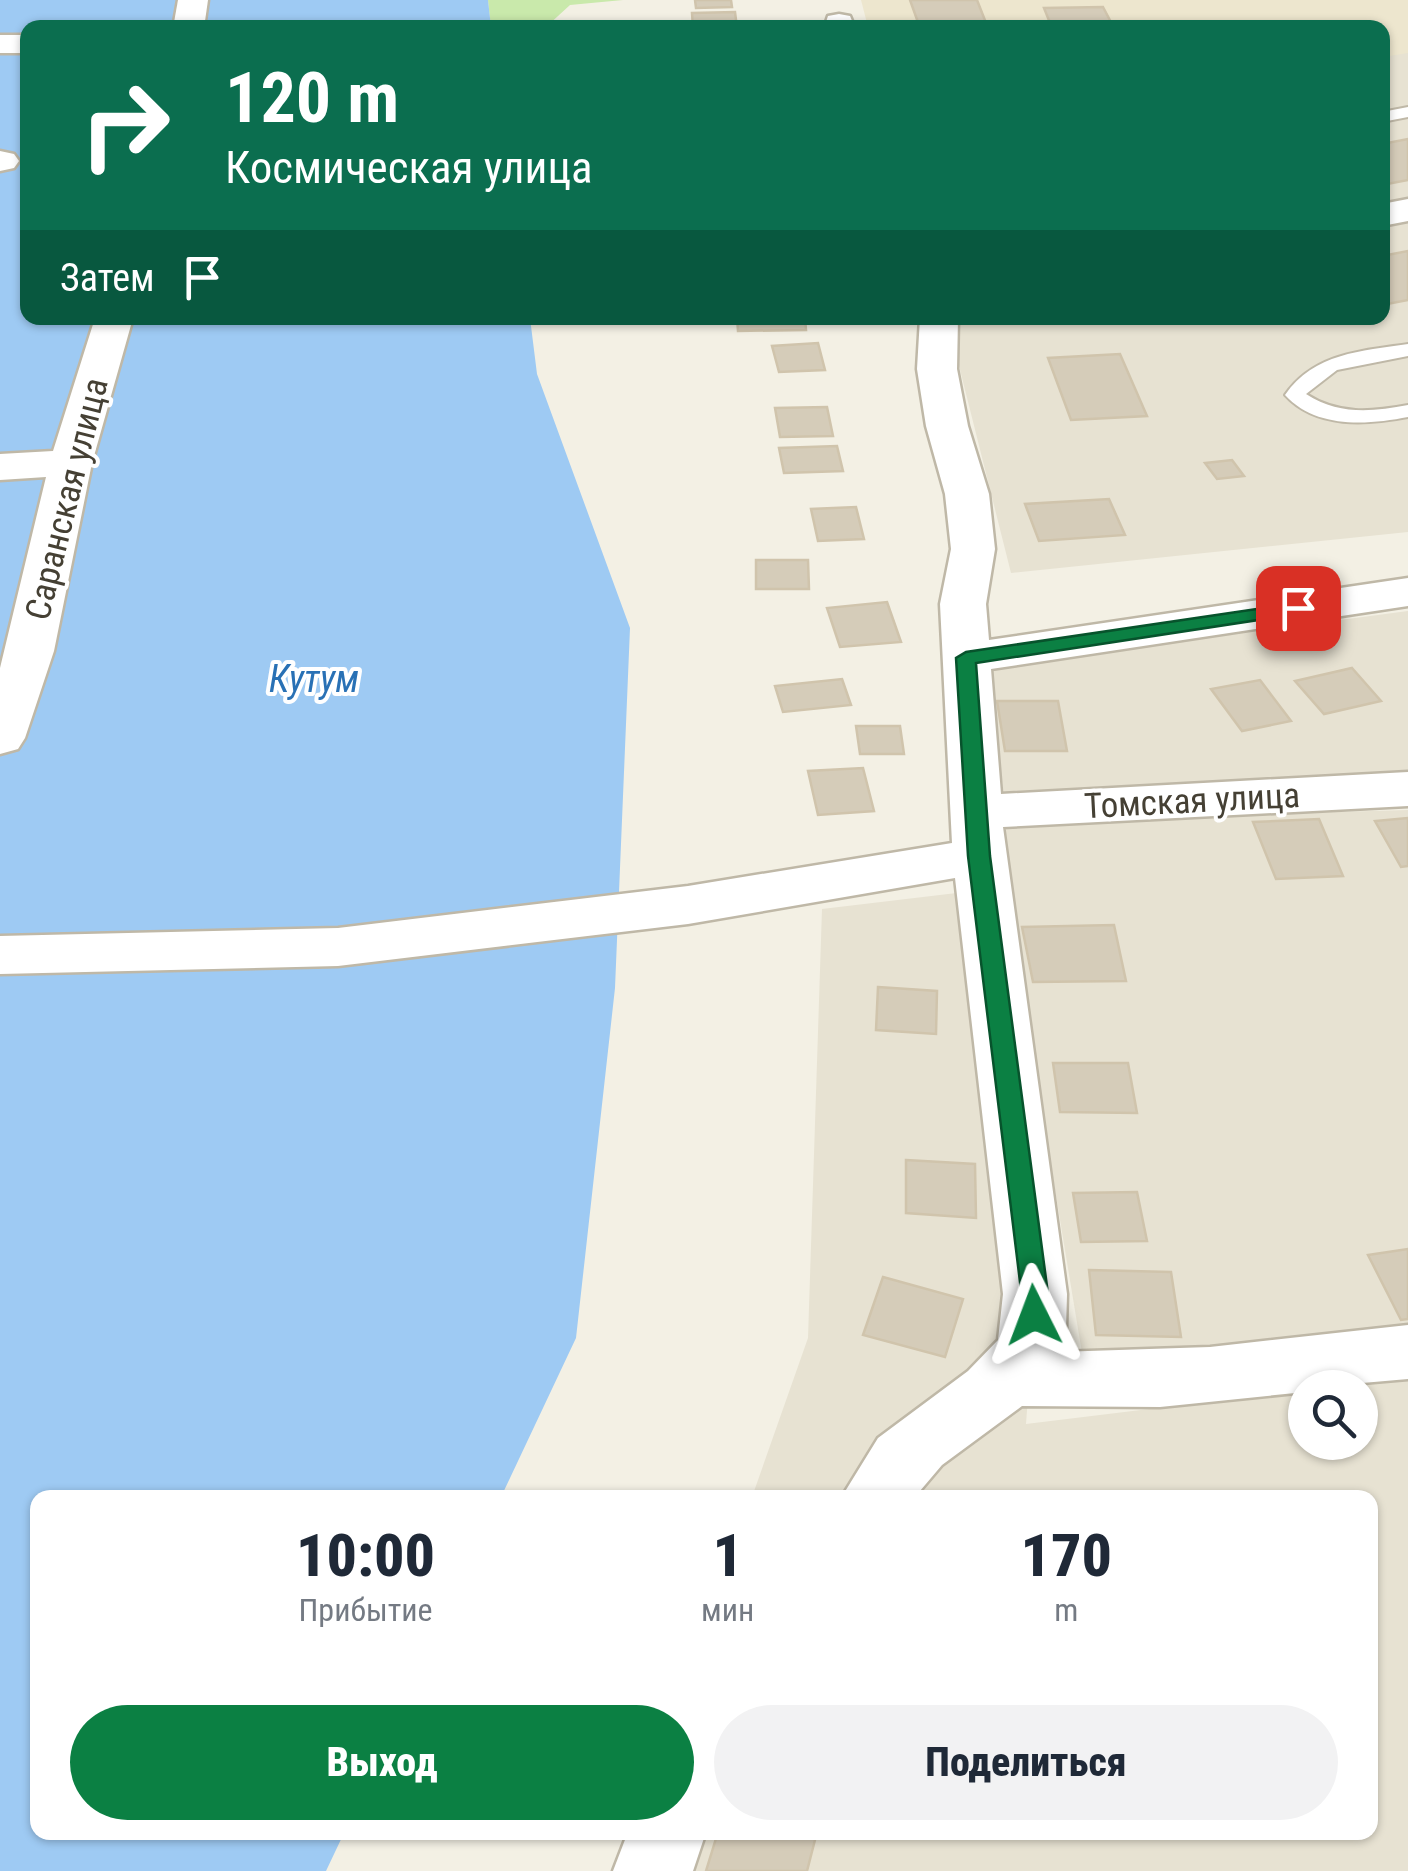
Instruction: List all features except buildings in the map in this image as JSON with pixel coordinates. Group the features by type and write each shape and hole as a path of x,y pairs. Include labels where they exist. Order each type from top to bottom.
{"street":[{"name":"Саранская улица","path":"0,738 15,652 112,325"},
{"path":"881,1490 903,1458 956,1414 1011,1377 1032,1340 1035,1294 978,834 963,604 973,549 967,494 947,426 936,369 942,338 939,325"},
{"path":"0,467 71,462"},
{"path":"966,658 1408,592"},
{"name":"Томская улица","path":"0,955 338,947 638,912 978,834 1408,789"},
{"path":"1011,1377 1071,1383 1144,1382 1408,1352"},
{"path":"653,1871 664,1840"}],"lane":[{"path":"1408,350 1321,367 1302,382 1295,395 1314,410 1338,418 1376,418 1408,412"}],"shaded area":[{"path":"861,0 1408,0 1408,53 1390,56 1390,20 866,20"},
{"path":"1408,0 1408,532 1011,573 949,325 1390,325 1389,20"},
{"path":"1408,611 1408,773 1004,796 986,667"},
{"path":"1408,810 1408,1325 1083,1359 994,821"},
{"path":"965,892 1034,1315 1026,1424 1288,1392 1288,1460 1378,1460 1378,1381 1408,1378 1408,1871 615,1871 629,1840 1378,1840 1378,1490 754,1490 808,1338 822,909"}],"green space":[{"path":"488,0 623,0 570,5 554,20 490,20"}],"water":[{"name":"Кутум","path":"0,0 488,0 490,20 20,20 20,325 531,325 537,374 630,628 615,988 576,1338 504,1490 30,1490 30,1840 341,1840 326,1871 0,1871"}],"route":[{"path":"1034,1315 1035,1294 979,856 966,658 1298,608"}]}
